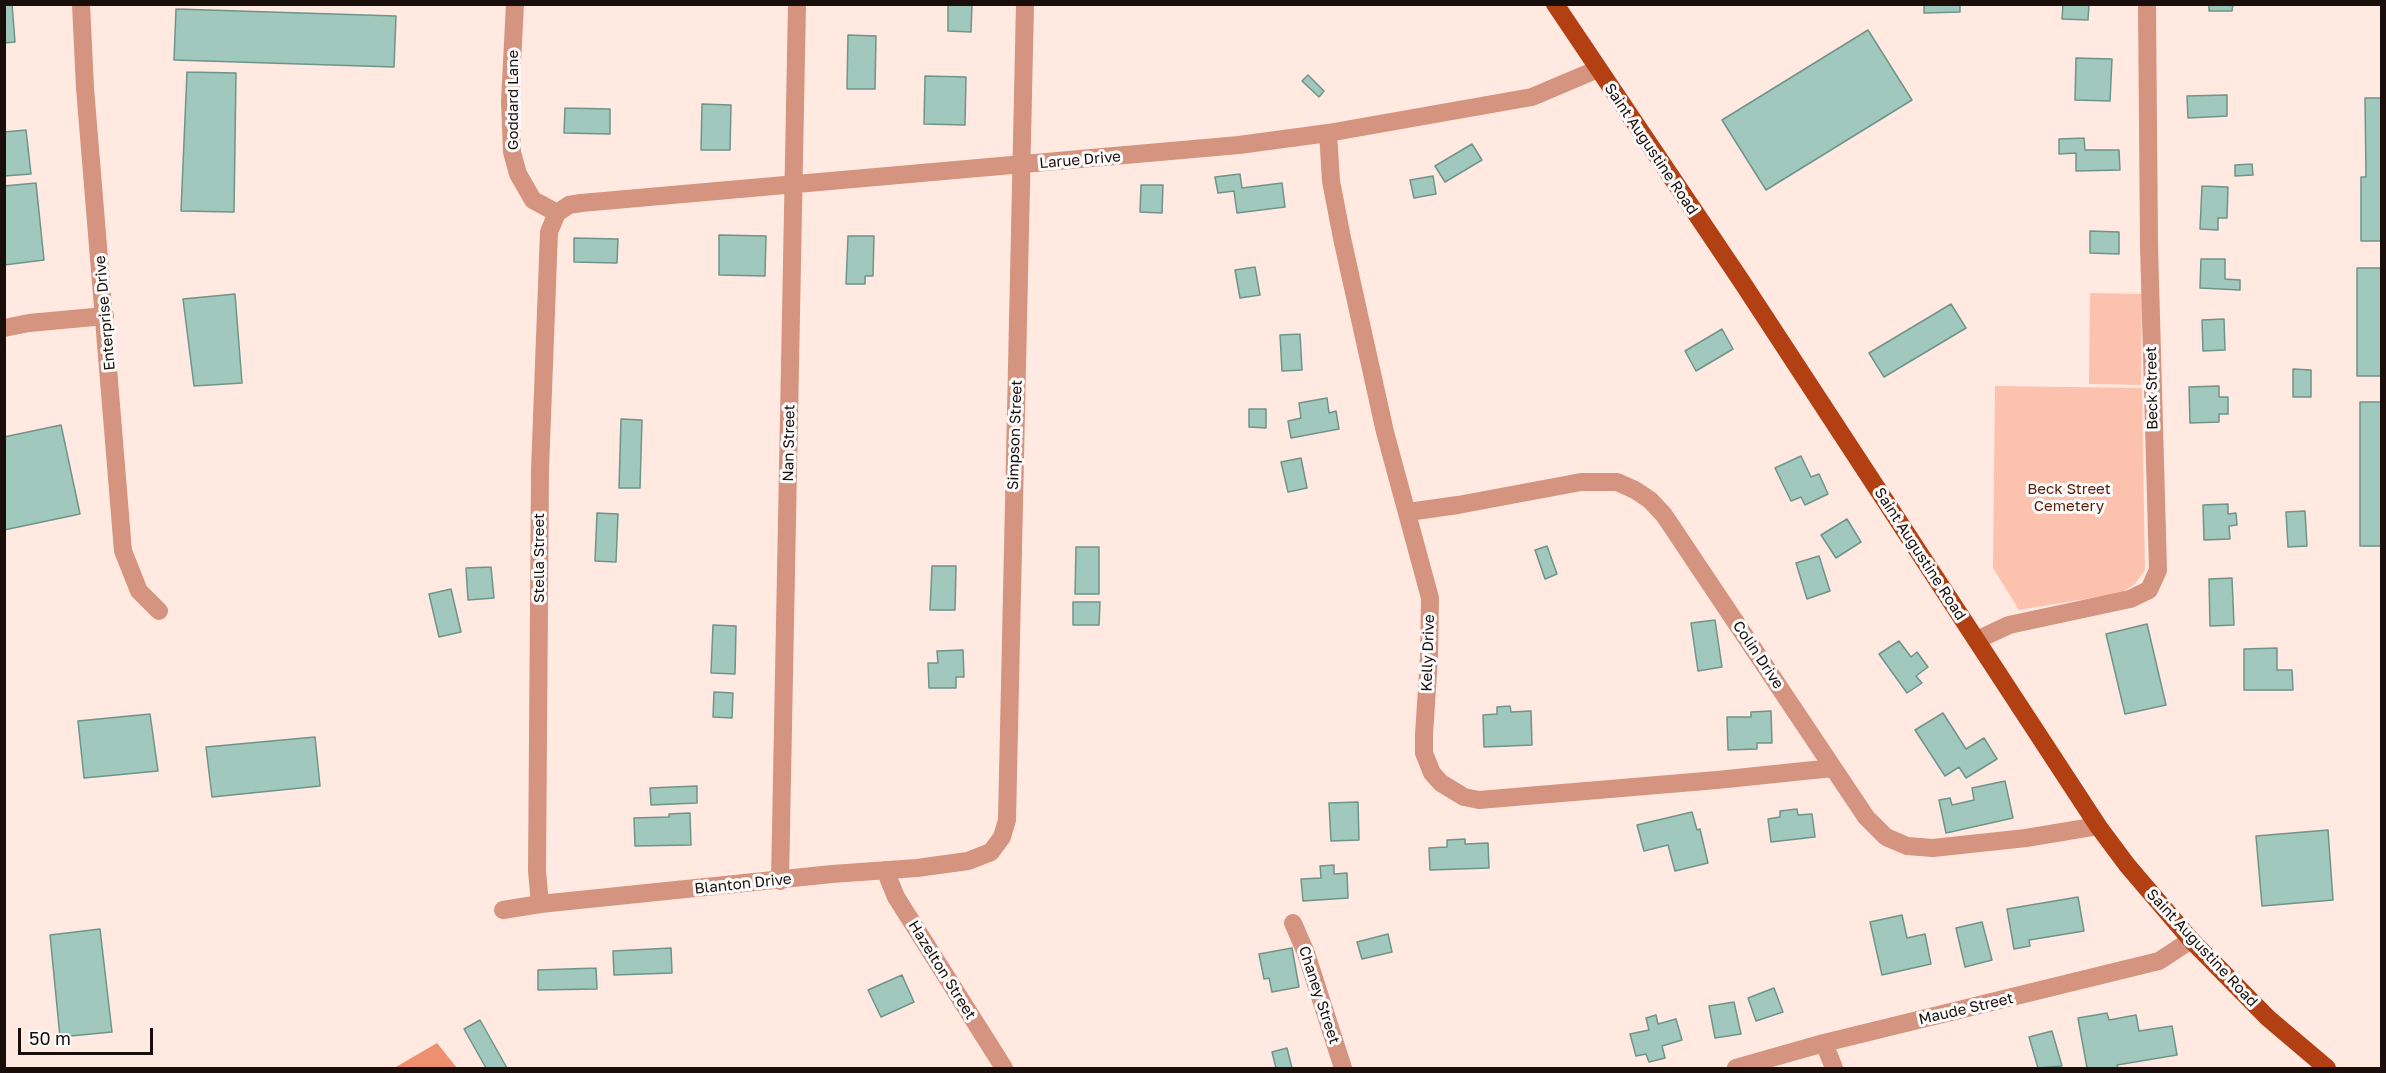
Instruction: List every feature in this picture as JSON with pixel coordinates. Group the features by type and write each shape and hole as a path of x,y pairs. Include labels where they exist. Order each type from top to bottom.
{"main road":[{"name":"Saint Augustine Road","path":"1555,4 1748,291 2098,826 2127,865 2191,940 2260,1010 2327,1068"}],"street":[{"name":"Enterprise Drive","path":"81,4 85,88 123,551 139,591 159,611"},
{"name":"Goddard Lane","path":"515,4 510,101 512,152 518,174 533,200 557,213"},
{"name":"Nan Street","path":"780,881 797,4"},
{"name":"Simpson Street","path":"984,855 991,852 1002,837 1007,820 1025,4"},
{"name":"Beck Street","path":"1977,640 2010,625 2130,599 2149,590 2158,570 2149,257 2147,4"},
{"name":"Larue Drive","path":"557,213 568,205 581,203 1239,145 1328,133 1532,97 1598,69"},
{"name":"Kelly Drive","path":"1328,133 1331,181 1342,238 1386,432 1430,598 1424,753 1432,773 1441,783 1464,797 1491,799 1833,768"},
{"name":"Stella Street","path":"540,904 537,871 540,470 549,232 557,213"},
{"path":"4,328 29,323 105,316"},
{"name":"Colin Drive","path":"1408,512 1581,482 1617,482 1635,490 1650,500 1664,515 1866,817 1886,837 1907,846 1933,848 2098,826"},
{"name":"Blanton Drive","path":"502,910 540,904 968,861 984,855"},
{"name":"Hazelton Street","path":"885,870 896,897 1004,1068"},
{"name":"Chaney Street","path":"1293,923 1306,953 1343,1068"},
{"name":"Maude Street","path":"1736,1068 1824,1042 2159,961 2191,940"},
{"path":"1824,1042 1834,1068"}],"green space":[{"path":"2090,293 2142,294 2141,385 2089,384"},
{"name":"Beck Street Cemetery","path":"1995,386 2142,388 2145,570 2135,584 2121,593 2019,610 1993,568"}],"shaded area":[{"path":"437,1043 457,1068 394,1068 401,1064"}],"building":[{"path":"4,4 12,4 15,42 4,43"},
{"path":"948,4 972,4 971,32 948,31"},
{"path":"1924,4 1960,4 1960,12 1924,13"},
{"path":"2063,4 2089,4 2088,20 2062,19"},
{"path":"2209,4 2233,4 2232,11 2209,11"},
{"path":"176,9 396,16 394,67 174,60"},
{"path":"1868,30 1912,100 1766,190 1722,120"},
{"path":"848,35 876,36 875,89 847,89"},
{"path":"2076,58 2112,59 2110,101 2075,100"},
{"path":"187,72 236,73 234,212 181,211"},
{"path":"1308,75 1324,91 1319,97 1302,81"},
{"path":"925,76 966,77 965,125 924,124"},
{"path":"2227,95 2227,116 2188,118 2187,96"},
{"path":"2365,98 2382,98 2382,241 2361,241 2361,177 2366,177"},
{"path":"702,104 731,105 730,150 701,150"},
{"path":"565,108 610,109 610,134 564,133"},
{"path":"26,130 31,174 4,176 4,132"},
{"path":"2084,138 2085,150 2119,150 2120,170 2076,171 2076,153 2059,154 2059,139"},
{"path":"1472,144 1482,160 1445,182 1435,166"},
{"path":"2252,164 2253,175 2235,176 2235,165"},
{"path":"1240,174 1242,188 1282,183 1285,207 1237,213 1234,191 1218,193 1215,177"},
{"path":"1433,176 1436,194 1414,198 1410,180"},
{"path":"36,183 44,260 4,265 4,186"},
{"path":"1141,185 1163,185 1162,213 1140,212"},
{"path":"2202,186 2228,187 2227,218 2218,218 2218,230 2200,229"},
{"path":"2090,231 2119,232 2119,254 2090,253"},
{"path":"719,235 766,236 765,276 719,275"},
{"path":"848,236 874,236 873,276 865,276 865,284 846,284"},
{"path":"574,238 618,239 617,263 574,262"},
{"path":"2201,259 2225,259 2225,279 2240,280 2240,290 2200,288"},
{"path":"1255,267 1260,295 1240,298 1235,270"},
{"path":"2357,268 2382,268 2382,376 2357,376"},
{"path":"235,294 242,383 194,386 183,299"},
{"path":"1951,304 1966,328 1884,377 1869,353"},
{"path":"2224,319 2225,350 2203,351 2202,320"},
{"path":"1722,329 1733,349 1696,371 1685,351"},
{"path":"1300,334 1302,370 1282,371 1280,335"},
{"path":"2293,369 2311,370 2311,397 2293,397"},
{"path":"2219,386 2219,397 2228,397 2228,414 2219,414 2219,422 2190,423 2189,387"},
{"path":"1327,398 1329,413 1336,411 1339,429 1291,438 1288,421 1301,418 1299,403"},
{"path":"2360,402 2382,402 2382,546 2360,546"},
{"path":"1249,409 1266,409 1266,428 1249,427"},
{"path":"621,419 642,420 640,488 619,488"},
{"path":"61,425 80,514 4,530 4,437"},
{"path":"1801,456 1811,477 1819,474 1828,494 1805,505 1801,497 1791,501 1775,468"},
{"path":"1301,458 1307,488 1288,492 1281,462"},
{"path":"2228,504 2228,514 2236,513 2237,525 2229,526 2230,539 2204,540 2203,505"},
{"path":"2305,511 2307,546 2288,547 2286,512"},
{"path":"597,513 618,514 616,562 595,561"},
{"path":"1847,519 1861,542 1836,558 1821,535"},
{"path":"1547,546 1557,574 1545,579 1535,550"},
{"path":"1076,547 1099,547 1099,594 1075,594"},
{"path":"1819,556 1830,591 1807,599 1796,563"},
{"path":"932,566 956,566 955,610 930,610"},
{"path":"491,567 494,598 468,600 466,568"},
{"path":"2232,578 2234,625 2210,626 2209,579"},
{"path":"451,589 461,632 439,637 429,594"},
{"path":"1073,602 1100,602 1099,625 1073,625"},
{"path":"1715,620 1722,667 1698,671 1691,623"},
{"path":"2147,624 2166,705 2125,714 2106,634"},
{"path":"713,625 736,626 735,674 711,673"},
{"path":"1899,641 1911,657 1917,652 1928,667 1916,676 1922,683 1907,693 1879,654"},
{"path":"2277,648 2277,670 2292,670 2293,690 2244,690 2244,649"},
{"path":"963,650 964,677 956,677 956,688 929,688 928,663 938,663 937,651"},
{"path":"714,692 733,693 732,718 713,717"},
{"path":"1510,706 1511,712 1531,711 1532,745 1484,747 1483,715 1497,714 1497,707"},
{"path":"1771,711 1772,743 1757,743 1757,749 1728,750 1727,717 1751,717 1751,712"},
{"path":"1943,713 1966,749 1984,738 1997,759 1966,778 1959,767 1945,776 1915,730"},
{"path":"150,714 158,771 84,778 78,721"},
{"path":"315,737 320,786 212,797 206,747"},
{"path":"2005,781 2013,818 1946,833 1939,800 1950,798 1952,805 1974,800 1972,788"},
{"path":"697,786 697,803 651,805 650,788"},
{"path":"1358,802 1359,840 1331,841 1329,803"},
{"path":"1797,809 1798,815 1812,814 1815,837 1771,842 1768,819 1780,817 1780,811"},
{"path":"1692,812 1697,830 1700,829 1708,863 1675,871 1668,845 1644,851 1637,825"},
{"path":"690,813 691,845 635,846 634,818 669,817 669,814"},
{"path":"2328,830 2333,900 2262,906 2256,836"},
{"path":"1465,839 1465,844 1488,843 1489,868 1430,870 1429,848 1447,847 1447,840"},
{"path":"1334,865 1334,874 1347,873 1348,898 1303,901 1301,879 1321,878 1320,866"},
{"path":"2078,897 2084,931 2029,940 2030,946 2014,949 2007,909"},
{"path":"1902,915 1907,938 1925,934 1931,964 1882,975 1870,922"},
{"path":"1982,922 1992,960 1965,967 1956,928"},
{"path":"100,929 112,1032 60,1037 50,935"},
{"path":"1388,934 1392,952 1362,959 1357,942"},
{"path":"671,948 672,973 614,975 613,951"},
{"path":"1292,948 1299,987 1272,992 1269,978 1264,979 1259,954"},
{"path":"596,968 597,989 538,990 538,970"},
{"path":"902,975 914,1002 881,1017 868,990"},
{"path":"1774,988 1783,1012 1756,1021 1748,998"},
{"path":"1734,1002 1741,1034 1715,1038 1709,1006"},
{"path":"2107,1013 2109,1020 2136,1015 2139,1031 2172,1026 2177,1055 2117,1065 2118,1068 2087,1068 2078,1018"},
{"path":"1656,1015 1658,1024 1676,1019 1682,1040 1662,1046 1665,1058 1649,1062 1646,1054 1636,1056 1630,1034 1649,1030 1646,1018"},
{"path":"480,1020 507,1068 486,1068 464,1029"},
{"path":"2052,1031 2062,1066 2038,1068 2029,1037"},
{"path":"1287,1048 1292,1068 1276,1068 1272,1052"}]}
